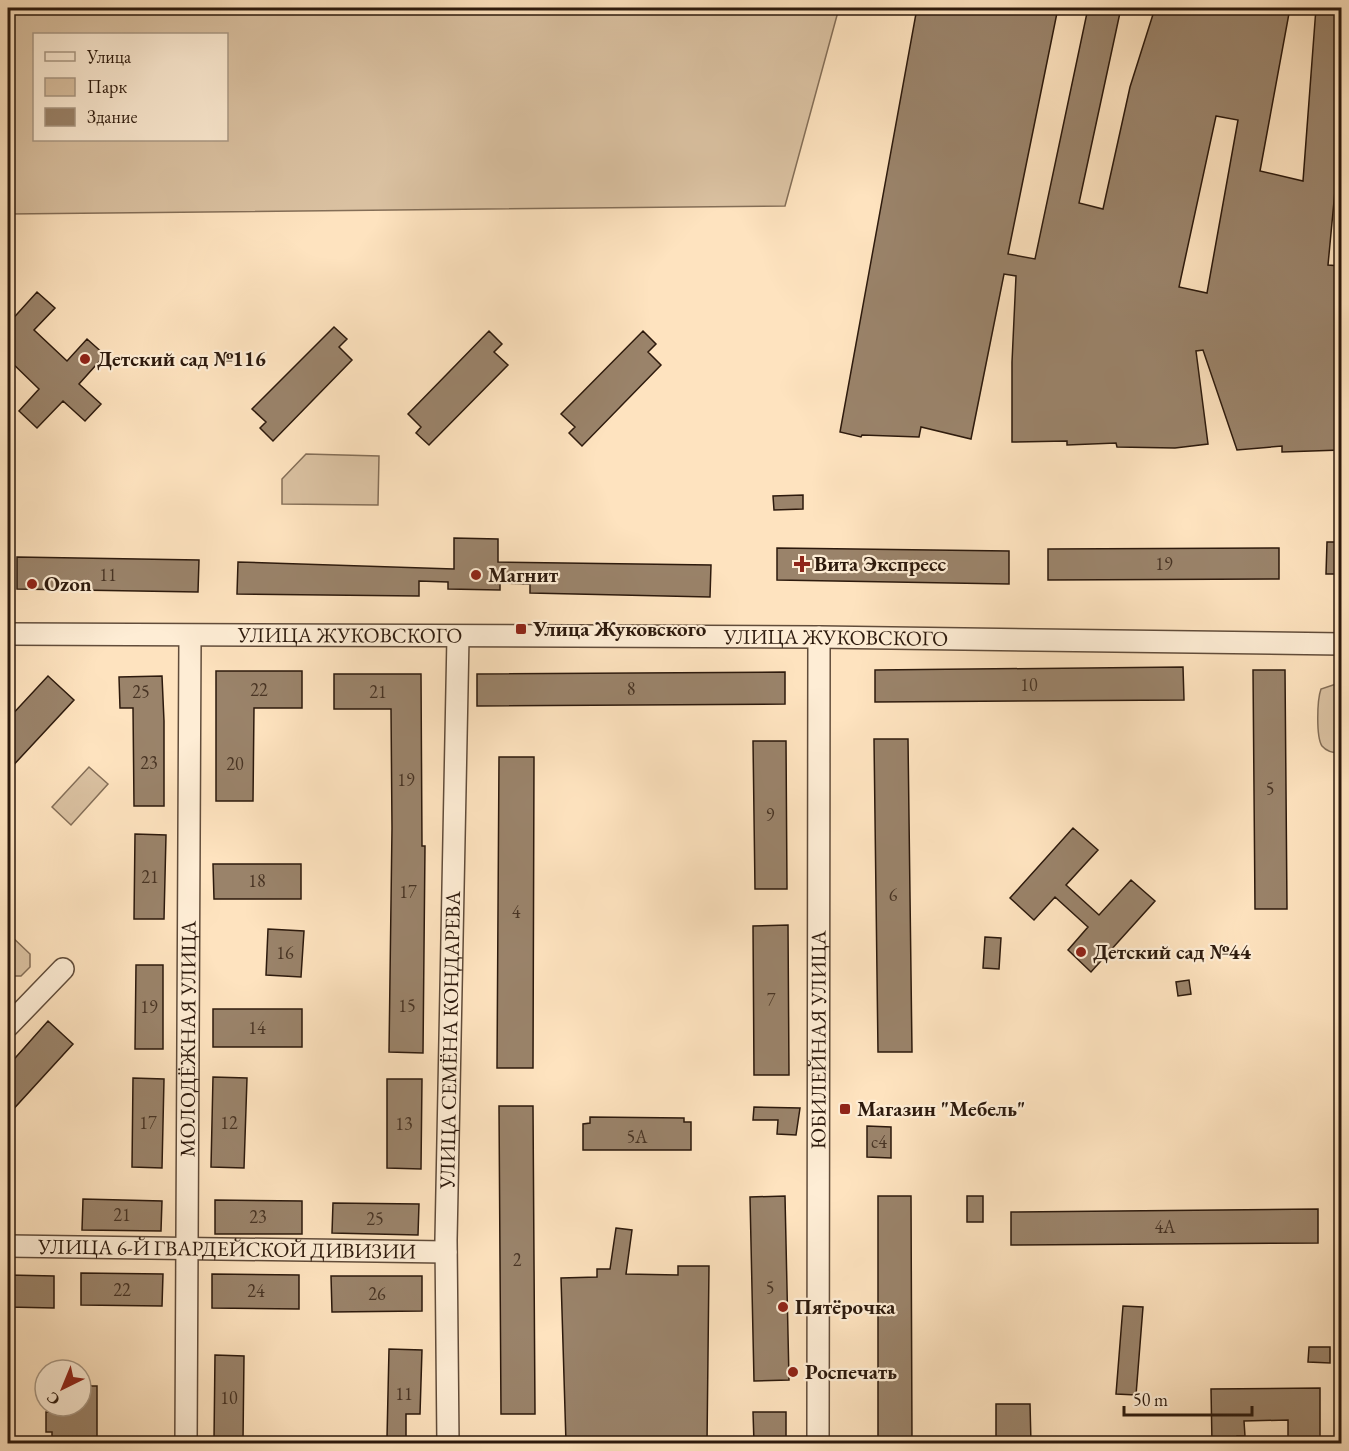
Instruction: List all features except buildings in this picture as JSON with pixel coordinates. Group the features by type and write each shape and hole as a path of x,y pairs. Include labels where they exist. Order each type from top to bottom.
{"street":[{"name":"УЛИЦА ЖУКОВСКОГО","path":"8,634 819,638 1341,644"},
{"name":"МОЛОДЁЖНАЯ УЛИЦА","path":"186,1443 190,636"},
{"name":"УЛИЦА СЕМЁНА КОНДАРЕВА","path":"448,1443 446,1252 458,637"},
{"name":"ЮБИЛЕЙНАЯ УЛИЦА","path":"818,1443 819,638"},
{"path":"8,1026 63,969"},
{"name":"УЛИЦА 6-Й ГВАРДЕЙСКОЙ ДИВИЗИИ","path":"8,1246 446,1252"}],"green space":[{"path":"8,8 839,8 785,206 8,214"},
{"path":"306,454 379,456 378,505 282,504 282,479"},
{"path":"1341,684 1342,752 1340,753 1330,752 1322,746 1318,727 1321,689"},
{"path":"89,767 108,784 71,825 52,807"},
{"path":"8,933 30,954 30,967 21,976 8,976"}],"place":[{"name":"Детский сад №116","path":"85,359"},
{"name":"Вита Экспресс","path":"802,564"},
{"name":"Магнит","path":"476,575"},
{"name":"Ozon","path":"32,584"},
{"name":"Улица Жуковского","path":"521,629"},
{"name":"Детский сад №44","path":"1081,952"},
{"name":"Магазин \"Мебель\"","path":"845,1109"},
{"name":"Пятёрочка","path":"783,1307"},
{"name":"Роспечать","path":"793,1372"}]}
